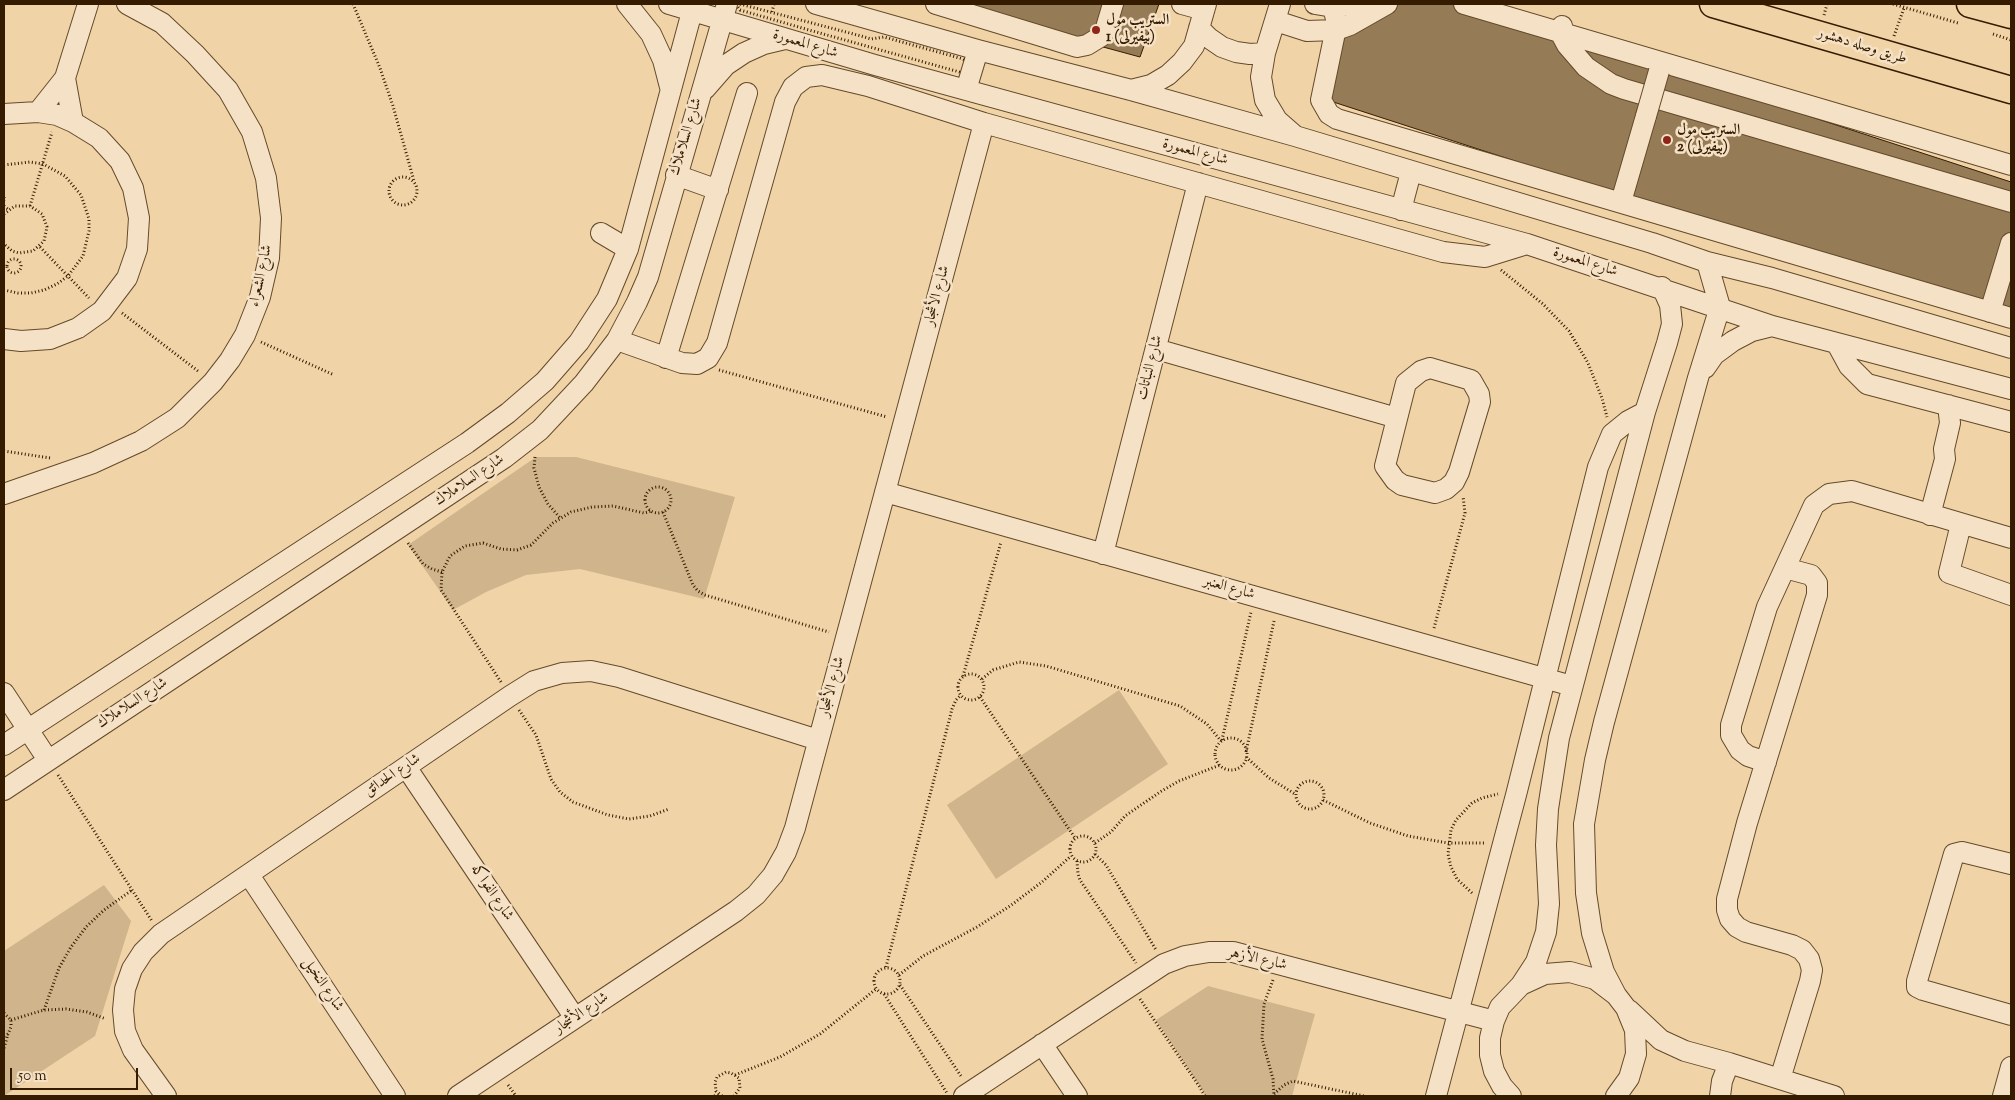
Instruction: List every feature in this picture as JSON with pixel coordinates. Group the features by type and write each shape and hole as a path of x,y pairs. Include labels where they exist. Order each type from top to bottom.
{"main road":[{"name":"طريق وصله دهشور","path":"1713,4 2011,90"},
{"path":"1965,14 2011,16"}],"street":[{"path":"56,116 64,78 88,4"},
{"name":"شارع الشعراء","path":"4,494 93,463 141,441 177,418 213,382 230,360 245,335 260,297 269,258 271,218 266,178 252,132 228,90 195,54 162,23 127,4"},
{"path":"627,4 651,34 663,60 670,88"},
{"name":"شارع المعمورة","path":"669,4 725,12 785,39 875,66 1527,244 1720,307 1772,326 2011,389"},
{"path":"816,4 1295,136 1652,243 1707,262 1772,278 2011,348"},
{"path":"936,4 1077,47 1087,45 1100,37 1105,31 1113,4"},
{"path":"1182,4 1203,14 1216,42 1236,52 1250,54 1265,53"},
{"path":"1324,5 1357,4"},
{"path":"1295,136 1277,120 1265,100 1262,77 1265,53 1278,12 1307,31 1336,30 1350,25 1386,4"},
{"path":"1464,4 1562,28"},
{"path":"1496,4 1662,62 2011,165"},
{"path":"1324,5 1337,18 1320,100 1329,114 1337,119 2011,318"},
{"name":"شارع السلاملاك","path":"4,745 459,448 508,413 546,381 579,342 608,299 628,248 693,7"},
{"name":"شارع السلاملاك","path":"4,790 504,458 540,430 584,383 617,340 638,302 648,277 676,175 725,12"},
{"path":"1132,90 1150,85 1168,75 1182,62 1194,46 1203,14"},
{"path":"1562,28 1576,57 1586,67 1611,84 2011,202"},
{"path":"665,108 697,106 711,81 726,65 744,53 764,44 785,39"},
{"path":"966,90 978,50"},
{"path":"1621,202 1662,62"},
{"path":"1662,62 2011,157"},
{"path":"868,86 875,66"},
{"path":"617,340 682,363 697,364 708,358 717,342 785,102 793,87 806,77 822,75 868,86 984,123 1443,252 1485,257 1527,244"},
{"path":"56,116 64,78"},
{"path":"666,358 747,93"},
{"path":"4,114 56,116 99,138 120,161 133,188 139,218 137,249 127,278 106,307 78,328 50,339 21,341 4,339"},
{"name":"شارع الأشجار","path":"458,1096 736,911 756,895 773,875 786,852 795,828 984,123"},
{"path":"1401,210 1411,172"},
{"path":"676,175 718,190"},
{"name":"شارع النباتات","path":"1103,554 1198,183"},
{"path":"601,233 628,248"},
{"path":"1990,312 2011,243"},
{"path":"1616,1096 1629,1078 1636,1054 1635,1030 1604,972 1592,933 1586,893 1584,824 1595,760 1604,722 1698,378 1720,307 1707,262"},
{"path":"1505,1093 1494,1071 1490,1055 1490,1038 1500,1007 1521,985 1536,962 1546,932 1549,904 1546,845 1548,809 1559,738 1645,412 1668,342 1672,324 1670,305 1662,288"},
{"path":"1698,378 1714,354 1733,340 1752,331 1772,326"},
{"path":"1837,344 1849,366 1866,384 2011,422"},
{"path":"1156,350 1397,418"},
{"path":"1430,368 1471,380 1479,394 1480,402 1459,472 1454,482 1446,489 1435,493 1402,485 1395,480 1385,466 1397,418 1406,383 1421,371 1430,368"},
{"path":"1930,514 1945,459 1944,449 1950,423 1948,405"},
{"path":"1945,459 1951,451 1963,420 1969,411"},
{"path":"1436,1096 1516,795 1598,467 1604,449 1612,434 1628,421 1645,412"},
{"path":"1766,762 1748,756 1740,750 1731,735 1731,725 1767,607 1814,505 1829,494 1852,491 2011,538"},
{"name":"شارع العنبر","path":"885,492 1572,686"},
{"path":"1962,524 1949,573 2011,594"},
{"path":"1780,1079 1810,981 1812,970 1809,959 1802,950 1792,945 1737,927 1730,919 1727,910 1727,899 1818,589 1811,575 1786,568"},
{"name":"شارع الحدائق","path":"166,1096 133,1050 126,1031 125,989 132,970 143,952 161,934 534,681 562,673 591,671 619,677 818,740"},
{"path":"4,693 48,760"},
{"name":"شارع الفواكه","path":"406,767 575,1018"},
{"path":"2011,864 1962,852 1954,854 1917,981 1917,987 2011,1015"},
{"name":"شارع النخيل","path":"249,875 396,1096"},
{"name":"شارع الأزهر","path":"968,1094 1164,964 1185,956 1209,952 1233,952 1494,1021"},
{"path":"1521,985 1545,974 1570,972 1595,979 1661,1040 1685,1051 1834,1096"},
{"path":"1042,1044 1077,1096"},
{"path":"1720,1096 1722,1081 1729,1063"},
{"path":"2003,1096 2011,1068"}],"path":[{"path":"353,4 380,68 417,188 416,196 411,202 404,205 396,203 391,197 389,189 392,182 399,177 407,177 414,181"},
{"path":"740,4 745,4 772,12 872,39 884,37 963,59 966,61 968,68 963,73 740,10 738,7 740,4"},
{"path":"772,12 774,4"},
{"path":"1823,17 1827,4"},
{"path":"1893,4 1904,8 1965,14"},
{"path":"1893,38 1904,8"},
{"path":"1986,32 2011,40"},
{"path":"30,206 56,116"},
{"path":"4,164 18,162 43,164 65,176 74,184 84,200 89,219 88,244 68,276 57,284 38,291 18,293 4,290"},
{"path":"4,214 23,205 30,206 42,214 47,227 44,241 40,247 27,253 12,251 4,244"},
{"path":"4,206 9,210"},
{"path":"40,247 68,276 106,307 213,382"},
{"path":"16,260 19,253"},
{"path":"1485,257 1543,304 1569,331 1588,363 1602,398 1612,434"},
{"path":"12,259 16,260 19,262 20,269 15,274 11,273 6,267 12,259"},
{"path":"245,335 334,375"},
{"path":"697,364 904,422"},
{"path":"540,430 535,448 534,468 539,487 548,504 561,519"},
{"path":"1429,646 1465,513 1465,501 1461,491 1454,482"},
{"path":"652,511 648,507 646,496 654,488 659,487 669,492 671,498 671,504 663,512"},
{"path":"663,512 652,511 644,513 613,506 592,506 571,512 552,523 531,546 516,550 500,549 483,543 465,546 450,556 442,572 441,590 447,602 536,735 551,779 560,792 573,802 608,815 629,819 650,816 669,809"},
{"path":"663,512 693,585 698,591 705,595 846,637"},
{"path":"963,676 973,674 982,679 985,688 980,697 970,700 961,695 958,687 963,676 1006,526"},
{"path":"398,529 423,564 432,570 442,572"},
{"path":"1222,741 1254,596"},
{"path":"1246,752 1244,746 1235,738 1222,741 1217,746 1215,752 1216,759 1220,765 1230,770 1235,769 1244,762 1278,603"},
{"path":"982,679 993,670 1019,662 1046,666 1180,706 1207,724 1222,741"},
{"path":"886,968 952,709 956,700 961,695"},
{"path":"980,697 1075,838"},
{"path":"1246,757 1269,778 1296,794"},
{"path":"48,760 161,934"},
{"path":"1095,843 1111,832 1125,816 1146,801 1179,781 1220,765"},
{"path":"1312,781 1321,786 1323,800 1320,805 1309,809 1299,805 1296,794 1299,785 1303,782 1312,781"},
{"path":"1488,901 1476,896 1457,879 1451,867 1448,843 1456,820 1472,803 1493,795 1516,795"},
{"path":"1323,800 1388,831 1408,836 1448,843 1503,843"},
{"path":"1082,836 1090,838 1095,843 1095,854 1088,861 1077,861 1071,856 1070,846 1075,838 1082,836"},
{"path":"1095,854 1106,864 1164,964"},
{"path":"899,975 923,956 977,927 1010,906 1042,882 1071,856"},
{"path":"1077,861 1080,880 1205,1096"},
{"path":"44,1010 59,968 71,947 86,927 104,910 132,890"},
{"path":"1274,1095 1273,1079 1262,1039 1262,1026 1264,1004 1270,984 1282,965"},
{"path":"949,1096 884,994 876,989 874,978 880,969 894,969 899,975 900,985 968,1094"},
{"path":"884,994 890,994 900,985"},
{"path":"735,1075 780,1057 820,1034 876,989"},
{"path":"11,1020 44,1010 66,1009 87,1012 107,1020 126,1031"},
{"path":"4,1013 11,1020 11,1027 6,1035 4,1048"},
{"path":"714,1096 720,1096 715,1086 717,1077 726,1072 739,1078 740,1088 734,1096"},
{"path":"1274,1095 1284,1084 1294,1081 1364,1096"}],"shaded area":[{"path":"536,457 576,457 735,497 704,599 580,569 526,575 486,592 453,610 408,545"},
{"path":"1119,690 1168,764 996,879 947,805"},
{"path":"104,885 131,921 95,1036 4,1096 4,951"},
{"path":"1208,986 1315,1014 1292,1096 1202,1096 1205,1094 1156,1020"}],"building":[{"name":"الستريب مول 1 (بيفيرلى)","path":"945,4 1159,4 1140,57"},
{"name":"الستريب مول 2 (بيفيرلى)","path":"1338,4 1465,4 2011,182 2011,322 1321,98"}],"place":[{"name":"الستريب مول 1 (بيفيرلى)","path":"1096,30"},
{"name":"الستريب مول 2 (بيفيرلى)","path":"1667,140"}]}
